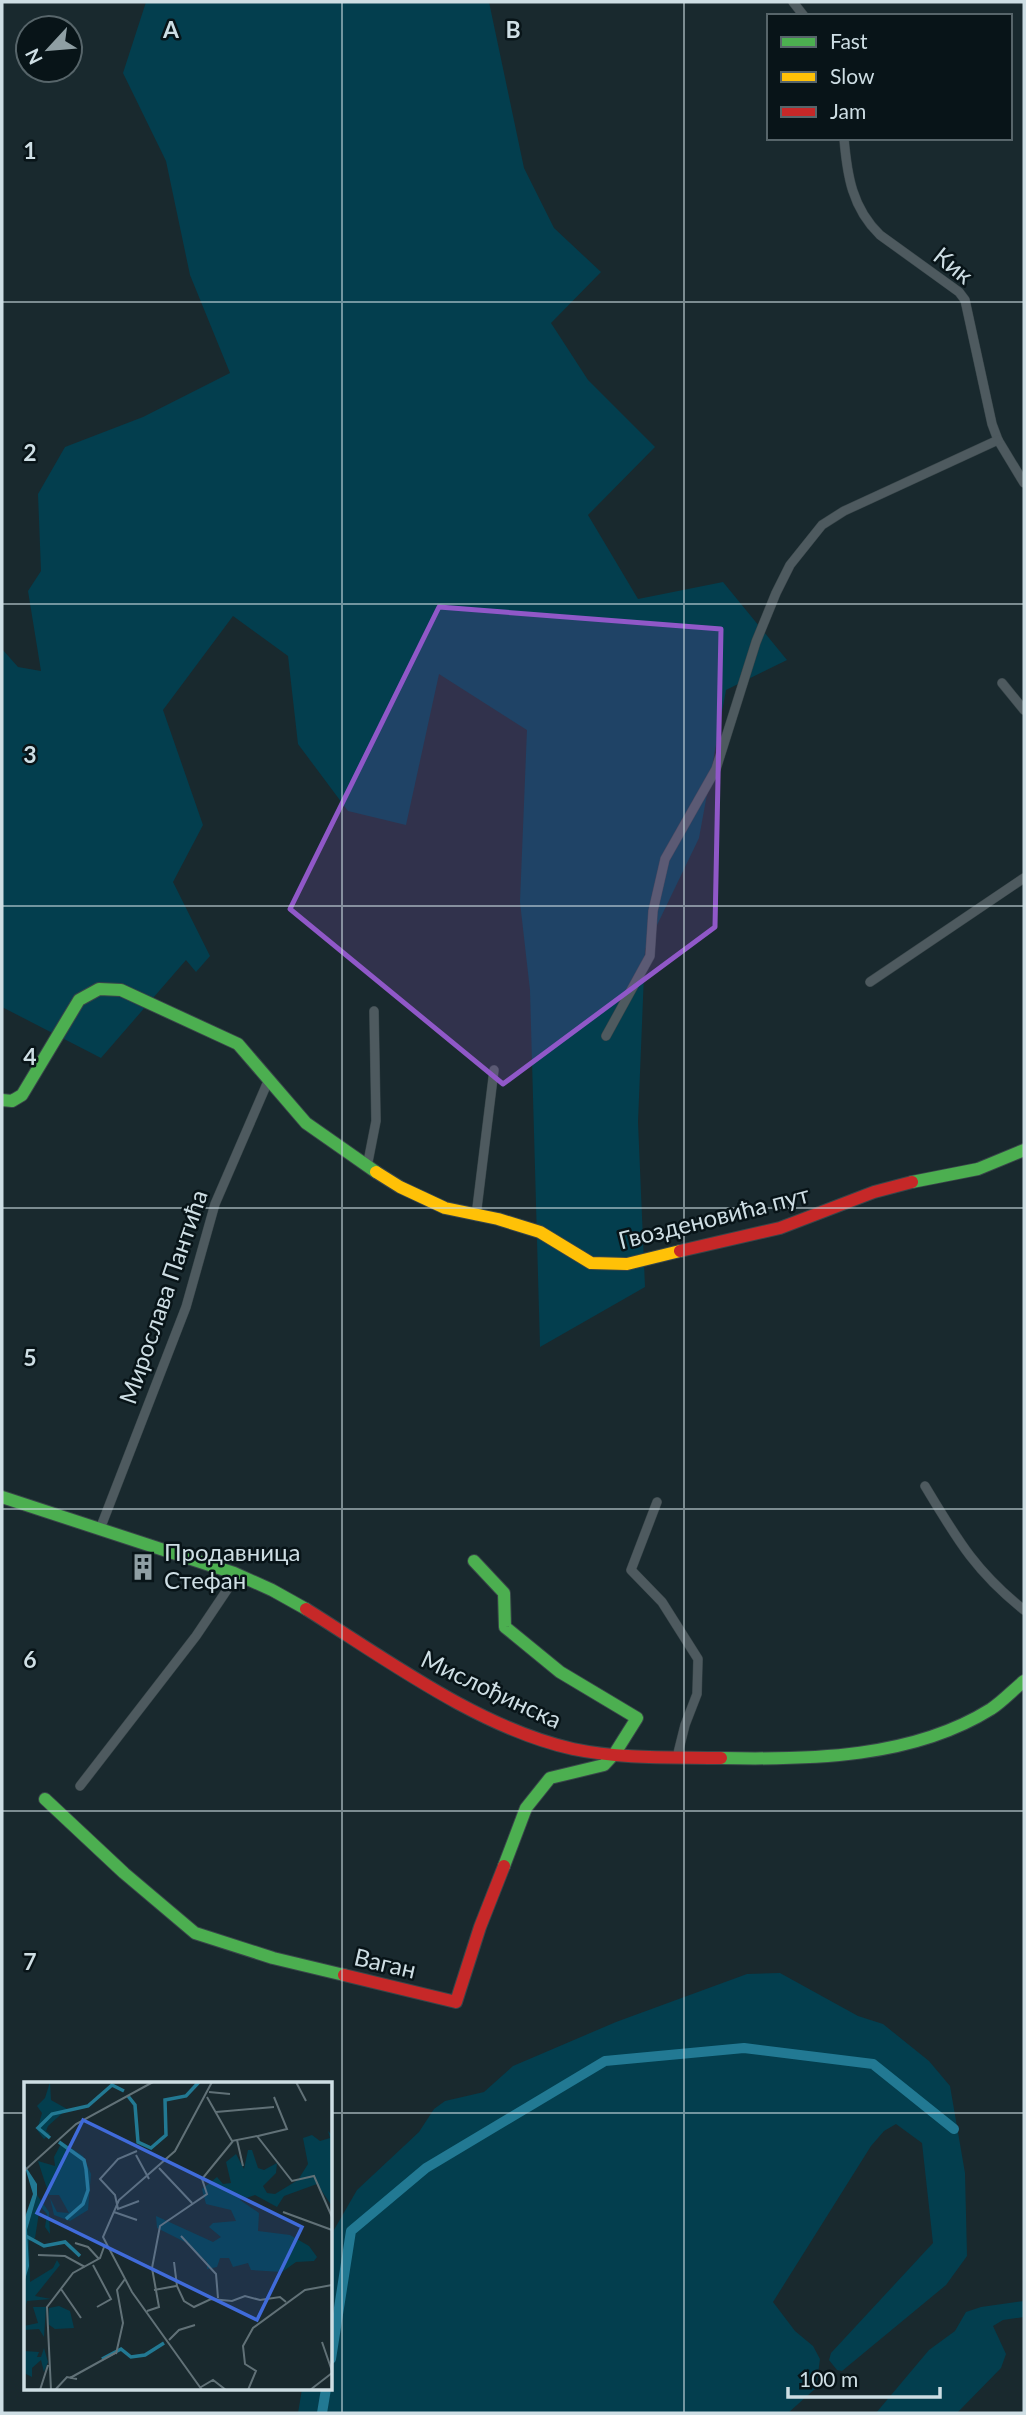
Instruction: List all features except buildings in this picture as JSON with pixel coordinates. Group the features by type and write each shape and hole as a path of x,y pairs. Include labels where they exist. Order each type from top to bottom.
{"street":[{"name":"Кик","path":"844,140 850,186 869,225 959,292 965,300 987,404 998,440 1024,483"},
{"path":"606,1035 650,956 653,911 665,859 716,769 756,642 790,565 822,525 844,511 998,440"},
{"path":"1002,682 1024,710"},
{"path":"870,982 1024,878"},
{"name":"Гвозденовића пут","path":"2,1100 12,1101 22,1096 79,1000 86,994 107,987 121,990 229,1038 248,1053 306,1123 400,1187 445,1208 498,1219 540,1233 591,1263 604,1265 626,1264 780,1228 874,1192 900,1184 978,1169 1024,1150"},
{"path":"367,1167 376,1121 374,1011"},
{"path":"476,1216 494,1070"},
{"name":"Мирослава Пантића","path":"100,1529 186,1307 215,1204 269,1079"},
{"path":"925,1486 962,1547 989,1581 1024,1610"},
{"name":"Мислођинска","path":"2,1497 237,1575 286,1597 402,1671 467,1707 546,1742 566,1747 677,1757 798,1758 859,1753 925,1738 955,1727 994,1707 1024,1681"},
{"path":"657,1502 631,1570 662,1602 698,1660 697,1694 677,1757"},
{"path":"474,1561 504,1594 505,1627 560,1672 637,1718 615,1753"},
{"path":"80,1787 196,1636 237,1575"},
{"name":"Ваган","path":"45,1799 124,1873 195,1933 273,1958 456,2002 480,1927 526,1808 550,1778 604,1765 615,1753"}],"highlighted area":[{"path":"439,607 721,629 715,927 503,1084 290,909"}],"shaded area":[{"path":"146,2 489,2 524,168 554,228 601,272 551,323 588,380 655,447 588,515 638,599 723,582 787,660 726,690 699,838 645,950 638,1122 645,1287 540,1347 530,990 520,902 527,730 439,674 406,825 348,811 298,744 288,656 233,616 163,710 203,825 173,882 210,956 196,972 186,960 101,1058 2,1007 2,649 18,667 41,671 28,591 41,571 38,494 65,447 143,417 230,373 190,275 166,161 123,73"},
{"path":"780,1973 858,2016 883,2024 929,2061 950,2086 965,2173 967,2256 946,2285 842,2371 837,2370 829,2360 831,2353 933,2243 922,2143 896,2124 884,2131 871,2146 773,2302 795,2331 813,2346 820,2359 816,2388 788,2413 298,2413 302,2390 332,2390 332,2233 357,2190 419,2132 434,2109 445,2101 484,2092 513,2066 616,2022 747,1974"},
{"path":"1024,2301 1024,2317 1003,2320 993,2326 1006,2354 1001,2368 957,2413 876,2413 929,2350 955,2331 966,2312 981,2307"}],"waterway":[{"path":"332,2353 351,2231 426,2168 605,2061 744,2048 873,2064 954,2129"},
{"path":"322,2413 326,2390"}],"traffic: fast":[{"path":"2,1100 12,1101 22,1095 79,1000 99,989 121,990 238,1044 306,1123 376,1172"},
{"path":"912,1182 978,1169 1024,1150"},
{"path":"2,1497 234,1573 306,1609"},
{"path":"474,1561 504,1593 505,1627 560,1672 637,1718 615,1753 604,1765 550,1778 526,1808 504,1866"},
{"path":"721,1758 825,1756 895,1747 961,1725 1000,1703 1024,1681"},
{"path":"45,1799 124,1873 195,1933 273,1958 344,1975"}],"traffic: slow":[{"path":"376,1172 400,1187 445,1208 498,1219 540,1232 591,1263 627,1264 680,1251"}],"traffic: jam":[{"path":"680,1251 780,1228 874,1192 912,1182"},
{"path":"306,1609 434,1690 468,1709 538,1739 573,1749 609,1754 721,1758"},
{"path":"344,1975 456,2002 480,1927 504,1866"}],"place":[{"name":"Продавница Стефан","path":"143,1567"}]}
